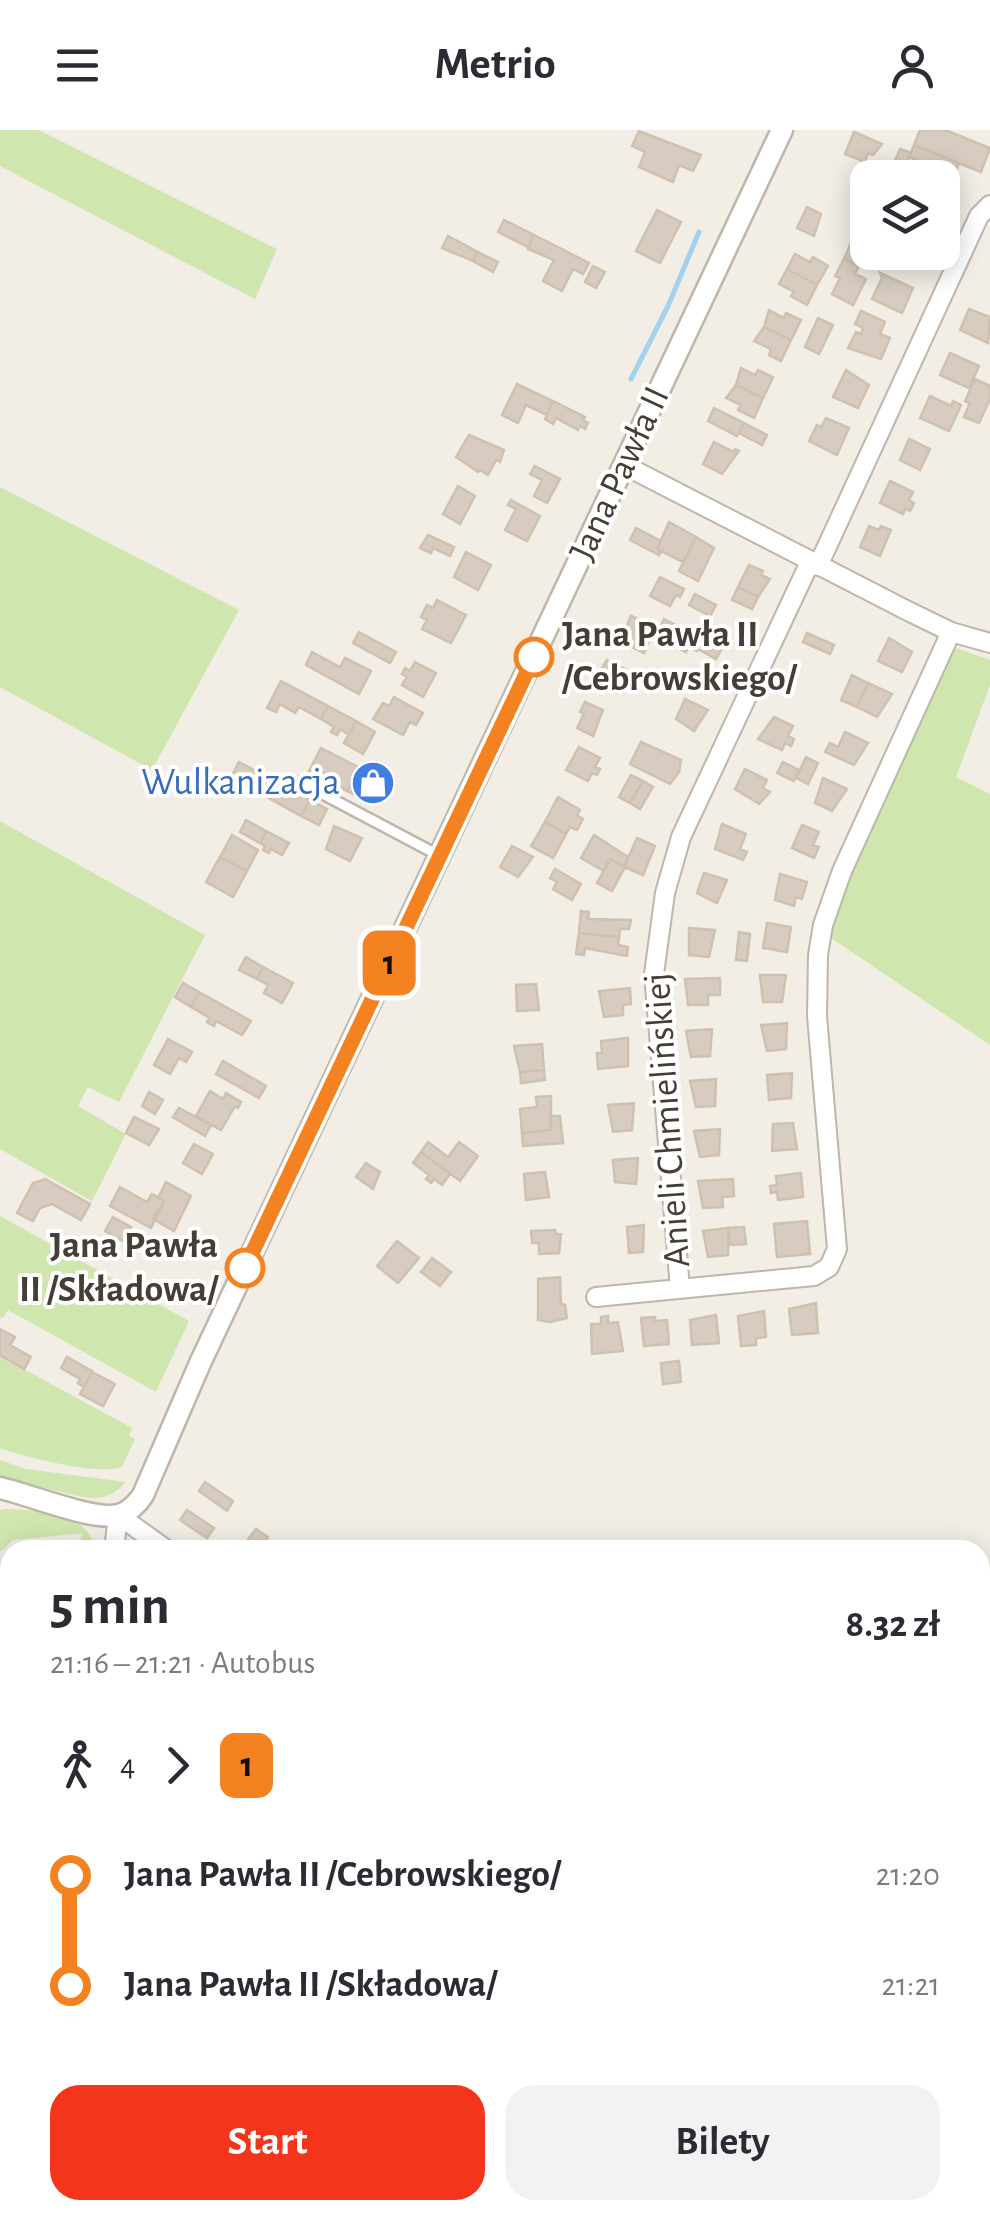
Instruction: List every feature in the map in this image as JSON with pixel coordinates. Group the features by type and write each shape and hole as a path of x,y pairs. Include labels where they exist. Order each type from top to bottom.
{"street":[{"name":"Jana Pawła II","path":"118,1515 136,1505 146,1489 210,1341 782,130"},
{"name":"Anieli Chmielińskiej","path":"680,1289 654,974 664,894 681,837 979,216 990,205"},
{"path":"624,465 951,632 990,643"},
{"path":"596,1297 814,1276 829,1267 837,1248 817,1016 818,955 842,871 951,632"},
{"path":"0,1488 95,1514 118,1515 153,1540"},
{"path":"0,1502 41,1500"},
{"path":"115,1540 118,1515"}],"lane":[{"path":"300,782 440,856"}],"green space":[{"path":"0,130 39,130 277,249 255,299 0,166"},
{"path":"0,487 239,610 152,770 0,687"},
{"path":"945,644 990,660 990,685 956,777 990,794 990,1045 828,936 848,877"},
{"path":"0,821 205,935 119,1102 88,1087 78,1106 126,1134 92,1201 0,1149"},
{"path":"0,1216 189,1321 156,1392 8,1310 0,1317"},
{"path":"0,1356 132,1428 129,1436 135,1439 122,1467 79,1467 0,1448"},
{"path":"0,1460 26,1469 126,1482 99,1498 80,1497 0,1481"},
{"path":"0,1510 61,1515 83,1527 92,1540 80,1540 83,1533 0,1540"}],"building":[{"path":"920,130 945,130 990,148 981,172 960,164 960,160 914,145"},
{"path":"639,131 701,155 693,171 679,165 673,182 639,167 645,152 632,146"},
{"path":"854,132 882,144 873,155 868,153 866,160 845,154"},
{"path":"914,145 952,160 916,160 909,157"},
{"path":"900,149 911,153 908,160 895,160"},
{"path":"807,207 821,214 814,236 797,228"},
{"path":"657,210 681,222 660,263 636,251"},
{"path":"504,220 534,235 528,247 498,232"},
{"path":"534,235 589,263 583,274 573,269 562,291 543,281 554,260 528,249"},
{"path":"448,236 478,252 473,261 442,248"},
{"path":"478,252 498,262 493,272 473,261"},
{"path":"795,254 810,262 813,257 828,266 817,285 787,269"},
{"path":"844,259 850,262 850,270 857,270 855,274 866,279 853,305 832,294 840,278 835,276"},
{"path":"593,266 605,272 596,288 585,282"},
{"path":"787,269 817,285 807,305 779,284"},
{"path":"880,273 913,288 902,313 872,299 882,278"},
{"path":"969,309 990,317 988,343 960,330"},
{"path":"769,310 784,318 786,313 801,320 791,340 764,327"},
{"path":"861,311 885,322 880,334 890,338 881,359 848,348 856,332 861,334 863,328 855,324"},
{"path":"818,318 833,325 819,354 805,347"},
{"path":"764,327 791,340 781,361 769,355 771,349 754,341"},
{"path":"950,353 979,366 969,388 940,375"},
{"path":"741,368 773,377 763,398 736,385"},
{"path":"846,370 869,385 858,408 833,397"},
{"path":"975,379 990,386 990,399 979,423 964,417 970,403 965,401"},
{"path":"517,384 553,401 547,415 526,405 518,423 502,415"},
{"path":"736,385 763,398 754,418 738,410 741,405 726,398"},
{"path":"930,396 951,406 953,401 961,405 949,431 920,418"},
{"path":"553,401 585,417 585,429 580,426 578,430 556,418 553,424 545,419"},
{"path":"714,408 744,423 737,436 708,421"},
{"path":"826,418 849,428 837,455 809,441 817,425 821,427"},
{"path":"744,423 767,435 762,445 739,433"},
{"path":"469,435 504,450 500,462 496,460 488,475 456,457"},
{"path":"909,439 930,449 920,470 900,460"},
{"path":"714,442 739,451 722,474 703,464"},
{"path":"535,466 560,479 547,503 534,496 542,480 530,474"},
{"path":"890,481 913,492 910,511 905,509 903,514 880,503"},
{"path":"458,486 475,496 460,524 443,514"},
{"path":"511,500 540,516 527,541 505,530 516,509 508,505"},
{"path":"669,522 696,537 683,562 657,549"},
{"path":"869,526 891,530 880,556 860,547"},
{"path":"636,528 661,541 659,555 630,540"},
{"path":"428,535 454,547 450,556 433,548 431,553 420,548"},
{"path":"696,537 714,548 698,581 679,571"},
{"path":"466,552 491,565 478,590 454,577"},
{"path":"749,565 770,579 758,597 738,587"},
{"path":"660,577 684,589 670,606 650,596"},
{"path":"738,587 758,597 752,609 732,600"},
{"path":"695,594 716,605 710,616 689,605"},
{"path":"437,600 466,615 451,643 422,629 427,620 421,617 427,605 433,608"},
{"path":"631,616 656,627 644,653 620,641"},
{"path":"664,619 703,639 697,651 688,646 686,652 680,649 683,644 658,632"},
{"path":"359,632 396,652 390,663 353,643"},
{"path":"807,633 834,645 830,654 803,642"},
{"path":"889,638 912,652 902,672 878,661"},
{"path":"703,639 722,648 716,659 698,649"},
{"path":"312,652 340,667 345,658 371,671 359,694 306,665"},
{"path":"607,660 627,670 617,693 595,679"},
{"path":"415,662 436,673 423,697 402,685 407,677 402,674 405,668 410,671"},
{"path":"852,675 868,683 857,707 841,700"},
{"path":"281,681 328,706 321,719 299,707 295,713 280,704 276,712 267,708"},
{"path":"868,683 892,694 877,717 857,707"},
{"path":"394,697 423,713 416,725 410,722 403,735 373,719 383,703 389,706"},
{"path":"685,699 708,710 694,731 676,719"},
{"path":"585,702 603,710 593,736 577,728"},
{"path":"328,706 356,721 349,735 340,729 337,735 331,732 334,727 321,719"},
{"path":"774,717 793,726 788,736 794,739 791,746 785,743 782,750 758,739"},
{"path":"356,721 375,732 363,754 344,743"},
{"path":"845,732 868,743 854,765 825,752 830,743 838,747"},
{"path":"641,742 681,760 679,772 670,784 630,764"},
{"path":"579,747 600,758 595,767 600,769 597,775 592,773 588,781 566,770"},
{"path":"321,748 360,768 347,791 309,771"},
{"path":"806,757 818,763 808,784 796,778"},
{"path":"239,762 310,800 301,816 231,777"},
{"path":"783,762 799,770 794,781 777,773"},
{"path":"360,768 387,782 378,799 369,802 347,791"},
{"path":"745,769 767,780 763,788 770,792 759,804 735,789"},
{"path":"631,775 643,781 630,803 619,797"},
{"path":"823,778 847,789 832,811 815,803"},
{"path":"643,781 653,787 640,809 630,803"},
{"path":"558,797 580,810 577,815 583,819 577,830 570,827 566,834 545,822"},
{"path":"310,800 327,809 319,825 301,816"},
{"path":"246,820 266,831 260,843 240,832"},
{"path":"545,822 566,834 553,858 531,846"},
{"path":"722,824 746,834 740,849 747,852 743,860 715,849"},
{"path":"802,825 819,832 813,845 819,847 814,858 792,848"},
{"path":"334,826 362,838 350,861 326,849"},
{"path":"266,831 289,843 282,855 271,849 269,853 263,850 265,846 260,843"},
{"path":"232,835 258,850 247,871 220,857"},
{"path":"594,835 628,857 624,867 610,859 604,871 581,858"},
{"path":"637,838 655,846 643,875 624,867"},
{"path":"512,846 533,857 518,877 500,867"},
{"path":"220,857 247,871 233,897 206,882"},
{"path":"610,859 625,867 612,891 597,883"},
{"path":"555,869 581,884 572,900 553,889 557,882 550,878"},
{"path":"704,873 727,880 717,903 697,893"},
{"path":"780,874 807,882 802,899 796,897 794,906 775,900"},
{"path":"581,911 589,912 588,919 631,920 629,929 620,929 619,937 579,933"},
{"path":"767,923 791,927 787,952 763,948"},
{"path":"689,928 715,930 709,957 689,955"},
{"path":"739,932 750,934 747,961 736,960"},
{"path":"579,933 619,937 618,945 628,947 627,956 585,948 584,955 576,954"},
{"path":"246,957 263,967 257,979 239,970"},
{"path":"263,967 293,983 282,1003 264,993 268,985 257,979"},
{"path":"760,975 786,975 782,1002 763,1002"},
{"path":"720,978 720,995 708,995 708,1005 688,1005 685,979"},
{"path":"183,983 199,992 191,1007 175,997"},
{"path":"536,984 539,1010 517,1011 516,985"},
{"path":"630,988 631,1004 623,1005 623,1015 604,1017 599,991"},
{"path":"199,992 251,1021 242,1035 216,1021 214,1026 207,1022 210,1018 191,1007"},
{"path":"787,1023 786,1049 767,1051 761,1025"},
{"path":"712,1029 710,1056 691,1057 686,1031"},
{"path":"628,1038 628,1066 598,1069 601,1041"},
{"path":"168,1039 192,1052 186,1062 179,1058 170,1074 154,1065"},
{"path":"542,1044 544,1070 520,1072 514,1046"},
{"path":"223,1061 266,1086 259,1098 216,1074"},
{"path":"544,1070 545,1080 521,1083 520,1072"},
{"path":"792,1073 791,1098 769,1100 767,1075"},
{"path":"716,1079 715,1106 696,1107 690,1081"},
{"path":"210,1091 223,1099 226,1093 241,1102 221,1130 196,1116"},
{"path":"149,1092 163,1100 155,1114 142,1106"},
{"path":"551,1096 551,1130 522,1133 520,1109 537,1107 536,1097"},
{"path":"634,1103 632,1130 613,1132 608,1105"},
{"path":"179,1108 211,1125 205,1136 173,1117"},
{"path":"550,1116 560,1116 563,1143 523,1146 522,1133 551,1130"},
{"path":"134,1117 159,1129 149,1145 126,1133"},
{"path":"793,1123 797,1149 772,1151 773,1124"},
{"path":"720,1129 719,1155 700,1157 694,1131"},
{"path":"428,1142 448,1157 459,1142 478,1156 460,1181 421,1152"},
{"path":"194,1144 213,1154 202,1174 183,1163"},
{"path":"421,1152 450,1174 442,1185 434,1179 431,1183 426,1179 429,1175 413,1163"},
{"path":"638,1158 636,1184 615,1182 613,1160"},
{"path":"366,1163 380,1172 373,1189 356,1177"},
{"path":"545,1172 549,1197 526,1200 524,1174"},
{"path":"801,1173 803,1197 778,1200 777,1192 771,1193 770,1186 777,1185 776,1176"},
{"path":"45,1179 90,1204 81,1220 52,1204 40,1208 33,1221 17,1213 33,1183"},
{"path":"733,1179 734,1196 722,1197 723,1207 703,1208 698,1181"},
{"path":"166,1182 191,1196 174,1231 153,1219 164,1201 158,1198"},
{"path":"120,1187 147,1202 152,1194 164,1201 151,1228 110,1206"},
{"path":"113,1217 131,1227 123,1241 105,1231"},
{"path":"807,1221 810,1254 777,1257 774,1224"},
{"path":"644,1225 643,1252 629,1253 627,1227"},
{"path":"744,1227 746,1244 730,1245 728,1228"},
{"path":"728,1228 728,1255 708,1257 703,1231"},
{"path":"555,1230 561,1234 559,1253 539,1254 539,1243 532,1243 531,1231"},
{"path":"397,1241 419,1258 398,1283 377,1266"},
{"path":"432,1258 451,1272 440,1286 421,1272"},
{"path":"560,1277 561,1304 565,1305 567,1318 538,1320 538,1279"},
{"path":"816,1303 818,1333 792,1335 789,1309"},
{"path":"764,1311 766,1337 756,1338 756,1345 741,1346 738,1316"},
{"path":"716,1315 719,1343 692,1345 690,1320"},
{"path":"608,1316 608,1323 618,1322 623,1351 592,1354 591,1324 601,1324 601,1317"},
{"path":"655,1317 655,1321 667,1320 669,1344 644,1346 641,1318"},
{"path":"0,1329 15,1337 10,1345 31,1357 24,1369 0,1355"},
{"path":"67,1357 92,1371 84,1387 78,1383 80,1379 61,1368"},
{"path":"679,1361 681,1382 663,1384 661,1363"},
{"path":"92,1372 115,1384 103,1406 80,1394"},
{"path":"205,1482 233,1501 227,1511 199,1491"},
{"path":"187,1510 214,1528 207,1538 180,1520"},
{"path":"256,1529 268,1537 266,1540 248,1540"}],"waterway":[{"path":"631,379 699,232"}],"bus line":[{"name":"1","path":"245,1268 534,657"}],"place":[{"name":"Jana Pawła II /Cebrowskiego/","path":"534,657"},
{"name":"Wulkanizacja","path":"373,783"},
{"name":"Jana Pawła II /Składowa/","path":"245,1268"}]}
